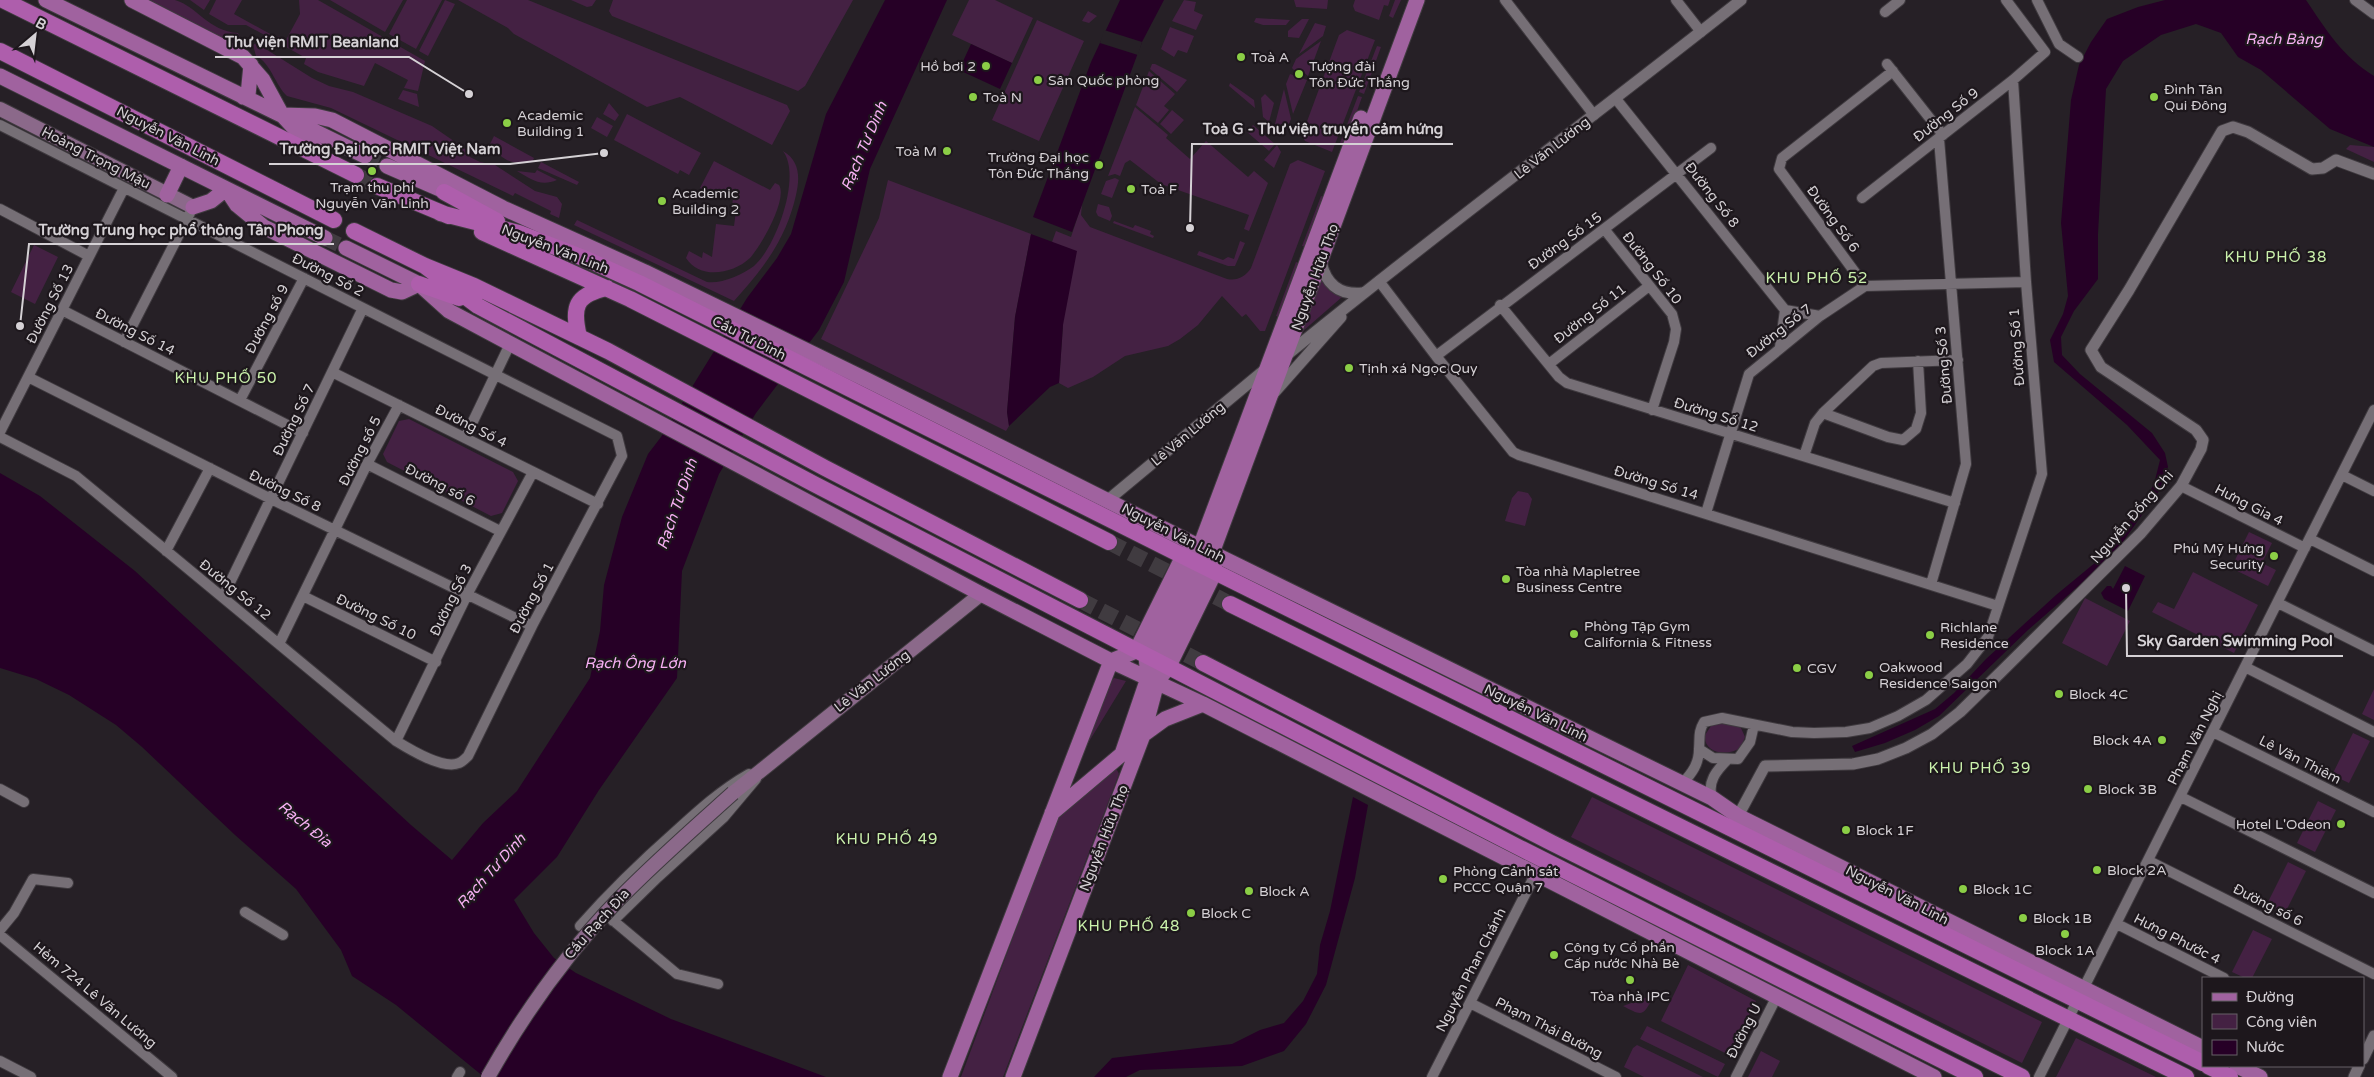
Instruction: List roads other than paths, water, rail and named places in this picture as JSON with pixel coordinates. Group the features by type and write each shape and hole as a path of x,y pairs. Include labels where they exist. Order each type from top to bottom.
{"highway":[{"name":"Nguyễn Văn Linh","path":"3,0 356,176"},
{"name":"Nguyễn Văn Linh","path":"1,52 334,220"},
{"name":"Nguyễn Văn Linh","path":"377,186 630,299"},
{"path":"444,192 519,233"},
{"name":"Nguyễn Văn Linh","path":"440,213 519,233 586,259 642,277"},
{"path":"354,231 425,266 474,286 579,336 825,468 1080,600"},
{"path":"425,266 478,306"},
{"name":"Cầu Tư Dinh","path":"642,277 864,387"},
{"path":"419,284 478,306 814,484 1152,659 1975,1077"},
{"path":"579,336 575,317 579,302 590,293 607,288"},
{"name":"Cầu Tư Dinh","path":"630,299 1109,542"},
{"name":"Nguyễn Văn Linh","path":"864,387 1202,559 1598,752 2080,995 2202,1062"},
{"path":"1230,604 2186,1077"},
{"path":"1203,664 1552,842 2022,1077"},
{"path":"2210,1067 2230,1077"}],"main road":[{"name":"Nguyễn Văn Linh","path":"46,0 366,156"},
{"path":"132,0 230,49 251,65 264,80 282,115"},
{"name":"Nguyễn Hữu Thọ","path":"1052,813 1122,754 1152,680 1152,659 1202,559 1268,367 1406,0"},
{"name":"Nguyễn Hữu Thọ","path":"1013,1077 1143,735 1152,680 1152,659 1202,559 1272,395 1417,0"},
{"path":"243,97 248,95 250,90 251,65"},
{"name":"Nguyễn Văn Linh","path":"0,76 325,238"},
{"name":"Hoàng Trọng Mậu","path":"0,109 167,195 190,213"},
{"name":"Nguyễn Văn Linh","path":"282,115 307,142 342,168"},
{"name":"Nguyễn Văn Linh","path":"282,115 306,115 332,120 642,277"},
{"path":"167,195 181,166"},
{"name":"Nguyễn Văn Linh","path":"387,166 444,192 481,204 503,208"},
{"name":"Nguyễn Văn Linh","path":"226,189 237,205 248,215 264,227 281,236 391,290 402,292 419,284"},
{"path":"190,213 211,201 226,189"},
{"path":"346,248 419,284 449,311 981,594 1111,661 1203,704 1934,1077"},
{"name":"Nguyễn Văn Linh","path":"864,387 1108,500 1202,559"},
{"name":"Lê Văn Lương","path":"733,793 981,594"},
{"path":"1111,661 1152,659"},
{"name":"Nguyễn Hữu Thọ","path":"950,1077 1111,661"},
{"path":"1143,735 1165,719 1203,704"},
{"name":"Nguyễn Văn Linh","path":"1598,752 1682,784 1712,798 1736,823"},
{"name":"Cầu Rạch Đỉa","path":"488,1077 537,997 591,930 639,878 733,793"},
{"path":"1776,998 1784,981"},
{"name":"Nguyễn Văn Linh","path":"2080,995 2202,1048"},
{"path":"2240,1067 2260,1077"}],"street":[{"path":"1505,0 1594,116"},
{"path":"1676,0 1701,32"},
{"name":"Lê Văn Lương","path":"1288,354 1362,293 1594,116 1741,0"},
{"path":"1885,12 1900,0"},
{"name":"Đường Số 9","path":"1862,198 2013,80 2045,52 2006,0"},
{"path":"2037,0 2059,44 2078,57"},
{"path":"2355,0 2374,14"},
{"name":"Đường Số 6","path":"1865,286 1779,169 1782,158 1890,68 1941,137"},
{"name":"Đường Số 1","path":"1754,725 1792,732 1846,732 1870,728 1898,716 1926,700 1979,651 1988,637 2042,474 2026,282 2013,80"},
{"name":"Đường Số 8","path":"1616,98 1785,310"},
{"name":"Đường Số 2","path":"0,125 124,188 190,213 304,278 617,436"},
{"name":"Nguyễn Đổng Chi","path":"1736,823 1764,766 1853,764 1878,759 1906,748 1932,734 1960,712 2101,575 2181,486 2201,449 2203,440 2196,430 2101,367 2090,350 2143,266 2222,131 2233,127 2248,132 2312,169 2323,168 2336,160 2374,174"},
{"name":"Đường Số 3","path":"1931,584 1966,464 1950,283 1941,137"},
{"name":"Đường Số 15","path":"1436,356 1500,305 1605,230 1711,148"},
{"name":"Đường Số 13","path":"0,432 124,188"},
{"path":"0,209 89,256"},
{"path":"124,342 190,213"},
{"name":"Đường Số 10","path":"1605,230 1672,314 1676,329 1652,410"},
{"path":"1321,262 1324,274 1335,288 1352,294 1362,293"},
{"name":"Đường số 9","path":"240,400 304,278"},
{"name":"Đường Số 14","path":"1379,281 1436,356 1513,452 1518,455 1998,606"},
{"path":"1865,286 2026,282"},
{"name":"Đường Số 11","path":"1549,364 1649,286"},
{"name":"Đường Số 7","path":"1706,513 1749,374 1820,316 1865,286"},
{"name":"Lê Văn Lương","path":"1272,395 1362,293"},
{"name":"Đường Số 12","path":"1500,305 1567,383 1955,503"},
{"name":"Đường Số 7","path":"223,598 363,308"},
{"name":"Đường Số 14","path":"62,310 303,433"},
{"path":"1780,347 1785,310 1820,316"},
{"path":"465,438 510,344"},
{"path":"1804,456 1815,424 1822,413 1873,366 1881,363 1958,360"},
{"path":"1822,413 1888,437 1904,440 1916,429 1921,413 1918,361"},
{"name":"Lê Văn Lương","path":"1108,500 1268,367"},
{"name":"Đường Số 4","path":"332,372 598,504"},
{"name":"Đường Số 8","path":"28,377 271,499 532,626"},
{"name":"Đường số 5","path":"279,644 367,464 399,405"},
{"name":"Phạm Văn Nghị","path":"2039,1077 2374,410"},
{"name":"Đường Số 1","path":"451,764 459,763 468,756 532,626 598,504 622,456 617,436"},
{"name":"Đường Số 12","path":"0,437 76,476 396,741 422,756 451,764"},
{"name":"Đường số 6","path":"367,464 500,531"},
{"path":"166,551 210,468"},
{"name":"Đường Số 3","path":"396,741 467,595 533,472"},
{"path":"2342,475 2374,491"},
{"name":"Hưng Gia 4","path":"2181,486 2307,544 2374,571"},
{"name":"Đường Số 10","path":"303,596 436,662"},
{"path":"2278,603 2374,651"},
{"path":"2245,667 2374,732"},
{"path":"1682,784 1696,767 1700,749 1699,730 1704,722 1722,718 1754,725 1746,749 1738,759 1713,758 1700,749"},
{"name":"Lê Văn Thiêm","path":"2213,732 2374,812"},
{"path":"1712,798 1711,784 1719,768 1728,760"},
{"name":"Lê Văn Lương","path":"580,926 596,907 643,861 710,801 734,782 763,768"},
{"name":"Lê Văn Lương","path":"613,921 651,883 735,806 763,768"},
{"path":"0,789 24,802"},
{"path":"2181,797 2374,893"},
{"name":"Đường số 6","path":"2149,861 2374,974"},
{"name":"Nguyễn Phan Chánh","path":"1432,1077 1535,875"},
{"path":"0,933 14,913 33,879 68,883"},
{"path":"596,907 677,974 718,984"},
{"path":"245,912 283,935"},
{"name":"Hưng Phước 4","path":"2117,924 2222,977"},
{"name":"Hẻm 724 Lê Văn Lương","path":"0,933 172,1077"},
{"name":"Đường U","path":"1736,1077 1776,998"},
{"name":"Phạm Thái Bường","path":"1470,1003 1616,1077"},
{"path":"2364,1052 2374,1036"},
{"path":"0,1061 30,1077"}],"water":[{"path":"885,0 947,0 870,169 844,282 819,330 756,413 719,474 682,571 677,678 599,790 557,857 514,900 534,933 554,958 576,973 671,1019 826,1077 484,1077 396,1005 352,976 341,950 296,889 116,725 69,695 36,679 0,668 0,473 40,496 135,571 411,825 452,860 483,823 517,791 590,678 600,631 604,585 622,517 648,454 661,437 747,298 777,258 791,234 826,114"},
{"path":"1120,0 1164,0 1142,42 1072,232 1033,217 1091,62"},
{"name":"Rạch Bàng","path":"2165,0 2306,0 2344,52 2374,76 2374,147 2330,129 2261,70 2238,57 2221,33 2196,24 2161,35 2123,61 2106,89 2098,234 2098,279 2074,311 2061,337 2062,355 2080,374 2152,433 2165,453 2168,467 2159,491 2122,543 2097,570 2028,630 1939,716 1915,730 1885,743 1855,752 1852,746 1935,709 1954,693 1986,659 2056,595 2096,562 2139,510 2154,484 2160,460 2127,425 2054,362 2050,340 2063,314 2068,296 2061,223 2071,100 2079,65 2091,42 2107,19 2138,7"},
{"name":"Hồ bơi 2","path":"971,44 1012,63 1000,89 959,70"},
{"path":"1031,234 1077,251 1063,325 1059,383 1050,387 1009,426 1007,412 1015,317"},
{"path":"2125,566 2145,576 2128,611 2104,599 2101,593 2107,586 2111,586 2113,589"},
{"path":"1353,797 1368,805 1355,878 1326,985 1306,1024 1284,1051 1242,1066 1140,1070 1126,1077 1094,1077 1112,1058 1232,1044 1260,1030 1284,1023 1303,1001 1317,974 1320,945 1330,911"}],"tunnel":[{"path":"365,156 387,166"},
{"path":"356,175 377,186"},
{"path":"325,238 346,248"},
{"path":"1109,542 1230,604"},
{"path":"1080,600 1203,663"}],"place":[{"name":"Toà A","path":"1241,57"},
{"name":"Hồ bơi 2","path":"986,66"},
{"name":"Tượng đài Tôn Đức Thắng","path":"1299,74"},
{"name":"Sân Quốc phòng","path":"1038,80"},
{"name":"Thư viện RMIT Beanland","path":"469,94"},
{"name":"Toà N","path":"973,97"},
{"name":"Đình Tân Qui Đông","path":"2154,97"},
{"name":"Academic Building 1","path":"507,123"},
{"name":"Toà M","path":"947,151"},
{"name":"Trường Đại học RMIT Việt Nam","path":"604,153"},
{"name":"Trường Đại học Tôn Đức Thắng","path":"1099,165"},
{"name":"Trạm thu phí Nguyễn Văn Linh","path":"372,171"},
{"name":"Toà F","path":"1131,189"},
{"name":"Academic Building 2","path":"662,201"},
{"name":"Toà G - Thư viện truyền cảm hứng","path":"1190,228"},
{"name":"Trường Trung học phổ thông Tân Phong","path":"20,326"},
{"name":"Tịnh xá Ngọc Quy","path":"1349,368"},
{"name":"Phú Mỹ Hưng Security","path":"2274,556"},
{"name":"Tòa nhà Mapletree Business Centre","path":"1506,579"},
{"name":"Sky Garden Swimming Pool","path":"2126,588"},
{"name":"Phòng Tập Gym California & Fitness","path":"1574,634"},
{"name":"Richlane Residence","path":"1930,635"},
{"name":"CGV","path":"1797,668"},
{"name":"Oakwood Residence Saigon","path":"1869,675"},
{"name":"Block 4C","path":"2059,694"},
{"name":"Block 4A","path":"2162,740"},
{"name":"Block 3B","path":"2088,789"},
{"name":"Hotel L'Odeon","path":"2341,824"},
{"name":"Block 1F","path":"1846,830"},
{"name":"Block 2A","path":"2097,870"},
{"name":"Phòng Cảnh sát PCCC Quận 7","path":"1443,879"},
{"name":"Block 1C","path":"1963,889"},
{"name":"Block A","path":"1249,891"},
{"name":"Block C","path":"1191,913"},
{"name":"Block 1B","path":"2023,918"},
{"name":"Block 1A","path":"2065,934"},
{"name":"Công ty Cổ phần Cấp nước Nhà Bè","path":"1554,955"},
{"name":"Tòa nhà IPC","path":"1630,980"}],"district":[{"name":"KHU PHỐ 38","path":"2276,257"},
{"name":"KHU PHỐ 52","path":"1817,278"},
{"name":"KHU PHỐ 50","path":"226,378"},
{"name":"KHU PHỐ 39","path":"1980,768"},
{"name":"KHU PHỐ 49","path":"887,839"},
{"name":"KHU PHỐ 48","path":"1129,926"}],"water label":[{"name":"Rạch Tư Dinh","path":"864,146"},
{"name":"Rạch Tư Dinh","path":"677,504"},
{"name":"Rạch Ông Lớn","path":"635,663"},
{"name":"Rạch Đỉa","path":"305,824"},
{"name":"Rạch Tư Dinh","path":"491,871"}]}
